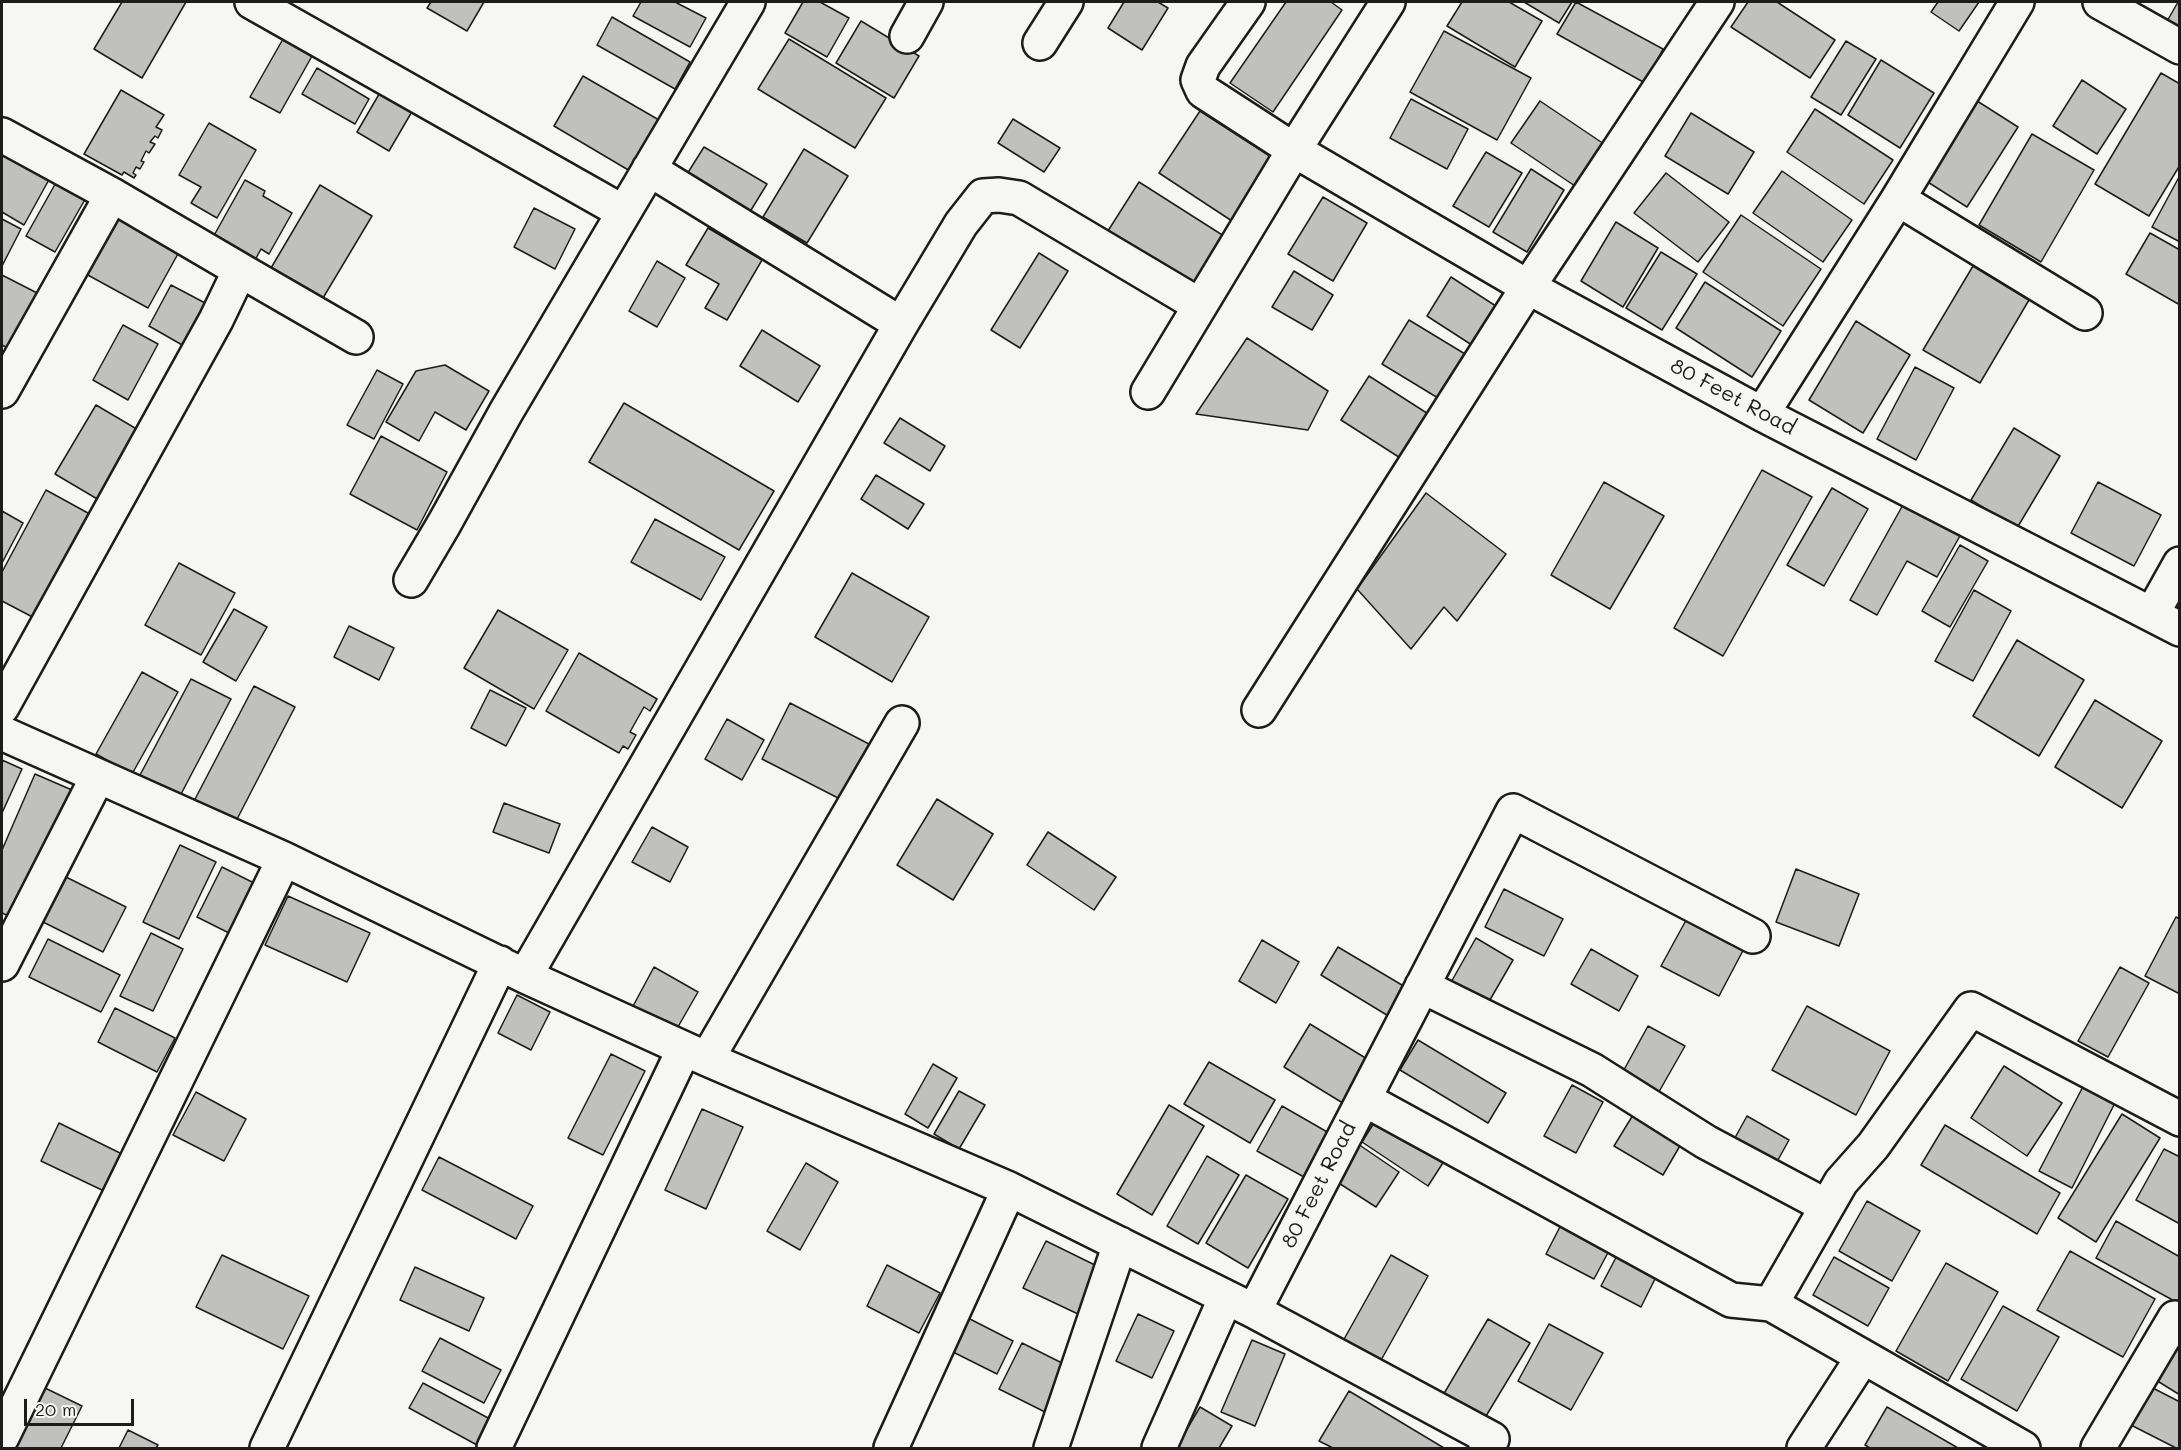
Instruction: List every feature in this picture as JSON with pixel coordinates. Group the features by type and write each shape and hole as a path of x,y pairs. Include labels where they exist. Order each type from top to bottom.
{"street":[{"path":"252,2 623,212"},
{"path":"411,580 623,212 748,2"},
{"path":"907,36 926,2"},
{"path":"1040,43 1066,2"},
{"name":"80 Feet Road","path":"1248,2 1203,66 1198,80 1203,91 1294,150 1528,287 1762,414 2166,622"},
{"path":"1148,392 1294,150 1388,2"},
{"path":"1259,710 1528,287 1717,2"},
{"path":"1762,414 1898,199 2017,2"},
{"path":"2100,2 2145,12 2180,47"},
{"path":"2,135 112,195 356,338"},
{"path":"649,169 901,324"},
{"path":"2,391 112,195"},
{"path":"267,1449 513,970 961,224 983,196 999,195 1019,198 1200,305"},
{"path":"1898,199 2085,313"},
{"path":"2,707 216,320 240,270"},
{"path":"2166,622 2180,564"},
{"path":"494,1449 695,1054 902,723"},
{"path":"2,733 284,859 513,970 695,1054 1009,1189 1240,1304 1492,1439 1486,1449"},
{"path":"2,964 98,776"},
{"name":"80 Feet Road","path":"1159,1449 1240,1304 1364,1099 1513,811 1752,936"},
{"path":"2,1437 284,859"},
{"path":"1422,986 1592,1070 1706,1142 1826,1206"},
{"path":"1770,1304 1841,1182 1873,1146 1971,1009 2180,1119"},
{"path":"1364,1099 1731,1300 1770,1304 2023,1449"},
{"path":"891,1449 1009,1189"},
{"path":"1052,1449 1120,1244"},
{"path":"2098,1449 2175,1318"},
{"path":"1804,1449 1863,1357"}],"building":[{"path":"122,2 186,2 142,78 94,49"},
{"path":"431,2 484,2 467,31 427,8"},
{"path":"641,2 675,2 706,18 690,47 633,16"},
{"path":"803,2 820,2 849,18 827,57 785,33"},
{"path":"1124,2 1158,2 1168,8 1142,50 1108,28"},
{"path":"1286,2 1331,2 1342,10 1273,112 1230,83"},
{"path":"1462,2 1509,2 1542,21 1515,67 1447,26"},
{"path":"1524,2 1572,2 1559,23"},
{"path":"1576,2 1663,49 1645,83 1557,34"},
{"path":"1748,2 1777,2 1835,40 1810,78 1731,27"},
{"path":"1938,2 1979,2 1959,31 1931,12"},
{"path":"2180,2 2180,30 2166,23"},
{"path":"612,17 690,62 675,89 597,45"},
{"path":"861,21 919,56 894,98 836,63"},
{"path":"1444,31 1531,78 1497,140 1410,92"},
{"path":"287,32 316,49 280,113 250,97"},
{"path":"789,39 886,98 855,148 758,89"},
{"path":"1846,41 1876,59 1841,115 1811,97"},
{"path":"1881,60 1934,93 1900,148 1848,115"},
{"path":"317,68 369,99 355,124 302,94"},
{"path":"2161,73 2180,84 2180,165 2149,216 2095,184"},
{"path":"583,76 659,120 630,171 554,126"},
{"path":"2082,80 2126,109 2097,154 2053,126"},
{"path":"385,84 417,103 389,151 357,132"},
{"path":"121,90 164,115 156,127 162,130 158,138 155,136 150,142 155,144 149,153 146,151 140,169 136,167 133,173 136,175 134,178 124,172 122,175 84,154"},
{"path":"1411,99 1468,129 1447,169 1390,138"},
{"path":"1974,99 2018,127 1967,207 1923,179"},
{"path":"1540,101 1604,144 1575,186 1511,143"},
{"path":"1815,109 1893,160 1864,204 1787,152"},
{"path":"1200,111 1276,160 1235,223 1159,173"},
{"path":"1691,113 1754,152 1728,194 1665,156"},
{"path":"1013,119 1060,148 1044,172 998,143"},
{"path":"209,123 256,150 217,218 191,203 201,187 179,175"},
{"path":"2032,134 2094,170 2041,262 1979,225"},
{"path":"704,147 767,184 745,220 682,182"},
{"path":"2,148 51,176 24,225 2,212"},
{"path":"804,149 848,176 807,243 763,217"},
{"path":"1486,152 1522,173 1489,227 1453,206"},
{"path":"1531,169 1564,190 1527,252 1493,232"},
{"path":"1782,171 1852,220 1823,262 1753,213"},
{"path":"1666,173 1729,222 1698,262 1634,213"},
{"path":"2180,178 2180,242 2152,227"},
{"path":"58,179 87,196 55,252 26,236"},
{"path":"245,180 265,191 263,196 292,213 269,254 261,249 254,262 212,239"},
{"path":"1139,182 1227,238 1194,290 1106,234"},
{"path":"320,185 372,216 323,298 271,268"},
{"path":"1323,197 1367,223 1333,281 1288,254"},
{"path":"534,208 575,229 555,269 514,247"},
{"path":"1741,215 1821,269 1783,326 1703,272"},
{"path":"117,218 179,252 148,308 86,274"},
{"path":"2,219 21,229 2,266"},
{"path":"1616,222 1658,248 1623,307 1581,281"},
{"path":"708,228 762,260 727,320 705,308 719,284 686,265"},
{"path":"2150,233 2180,250 2180,305 2126,274"},
{"path":"1661,252 1697,274 1662,330 1626,308"},
{"path":"1039,253 1068,271 1020,348 991,330"},
{"path":"657,261 685,278 657,327 629,311"},
{"path":"1973,266 2029,300 1980,383 1923,350"},
{"path":"1294,271 1333,295 1312,330 1272,307"},
{"path":"2,275 41,295 13,351 2,345"},
{"path":"1451,277 1502,310 1478,349 1427,316"},
{"path":"1705,282 1781,331 1752,377 1676,328"},
{"path":"171,285 207,304 184,346 149,326"},
{"path":"1409,320 1470,357 1443,401 1382,364"},
{"path":"1856,321 1910,355 1863,433 1809,400"},
{"path":"123,325 158,344 128,400 93,380"},
{"path":"762,330 820,366 798,402 740,366"},
{"path":"1247,338 1328,391 1308,430 1196,414"},
{"path":"445,365 489,391 466,430 435,412 419,441 386,422 416,371"},
{"path":"1915,367 1954,388 1916,460 1877,439"},
{"path":"377,370 403,384 374,439 347,425"},
{"path":"1369,376 1433,417 1405,461 1341,420"},
{"path":"624,403 774,491 739,550 589,462"},
{"path":"96,405 140,431 99,500 55,474"},
{"path":"900,418 945,446 930,471 884,443"},
{"path":"2014,428 2060,456 2017,528 1971,500"},
{"path":"381,436 447,472 417,530 350,494"},
{"path":"1762,470 1812,497 1723,656 1674,628"},
{"path":"876,475 924,504 908,529 861,499"},
{"path":"1604,482 1664,516 1610,609 1551,575"},
{"path":"2098,482 2161,515 2134,566 2071,533"},
{"path":"1832,488 1868,509 1824,586 1787,565"},
{"path":"46,490 97,518 42,622 2,601 2,572"},
{"path":"1426,493 1506,554 1457,621 1444,607 1411,649 1357,589"},
{"path":"1904,503 1961,534 1937,577 1907,561 1877,615 1850,600"},
{"path":"2,511 23,523 2,563"},
{"path":"655,519 725,557 701,600 631,562"},
{"path":"1960,545 1988,561 1950,627 1922,611"},
{"path":"179,563 235,593 201,655 145,625"},
{"path":"852,573 929,617 892,682 815,637"},
{"path":"1974,590 2011,611 1973,681 1935,661"},
{"path":"234,609 267,627 236,681 203,662"},
{"path":"498,610 568,650 534,709 464,668"},
{"path":"349,626 394,648 379,680 334,657"},
{"path":"2017,640 2084,680 2039,756 1973,716"},
{"path":"579,653 657,699 650,711 644,707 630,732 636,735 628,749 623,746 619,753 546,711"},
{"path":"142,672 178,692 132,774 96,754"},
{"path":"191,679 231,699 180,796 140,775"},
{"path":"254,686 295,707 234,825 193,803"},
{"path":"490,690 526,708 506,746 471,728"},
{"path":"2095,700 2162,741 2122,808 2055,767"},
{"path":"790,703 869,744 840,799 762,759"},
{"path":"727,719 764,740 742,780 705,759"},
{"path":"2,760 22,769 2,813"},
{"path":"35,774 72,790 16,919 2,913 2,850"},
{"path":"937,799 993,834 953,900 897,865"},
{"path":"504,803 560,824 549,853 493,832"},
{"path":"652,827 688,847 670,882 632,862"},
{"path":"1048,832 1116,877 1094,910 1027,865"},
{"path":"180,845 216,862 179,939 143,922"},
{"path":"222,867 258,885 233,935 197,917"},
{"path":"1796,869 1859,894 1839,946 1776,922"},
{"path":"64,876 126,907 103,952 41,921"},
{"path":"1504,889 1563,919 1544,956 1485,927"},
{"path":"288,896 370,933 347,982 265,945"},
{"path":"1690,913 1747,943 1719,996 1661,966"},
{"path":"2176,917 2180,919 2180,994 2145,976"},
{"path":"151,933 183,949 153,1011 120,996"},
{"path":"1476,938 1513,960 1487,1005 1450,984"},
{"path":"48,939 120,975 101,1012 29,977"},
{"path":"1262,940 1299,962 1276,1003 1239,981"},
{"path":"1338,947 1412,991 1395,1020 1321,975"},
{"path":"1591,949 1638,976 1619,1011 1571,984"},
{"path":"654,967 698,992 675,1032 632,1008"},
{"path":"2120,967 2149,983 2108,1057 2078,1041"},
{"path":"517,995 550,1012 531,1050 498,1033"},
{"path":"1807,1006 1890,1051 1856,1115 1772,1070"},
{"path":"115,1008 175,1038 157,1072 98,1042"},
{"path":"1310,1024 1372,1062 1346,1105 1284,1067"},
{"path":"1648,1026 1685,1046 1656,1097 1620,1077"},
{"path":"1418,1040 1506,1093 1488,1123 1400,1070"},
{"path":"611,1054 645,1071 603,1155 568,1138"},
{"path":"1209,1062 1275,1100 1250,1143 1184,1104"},
{"path":"933,1064 957,1078 928,1128 905,1114"},
{"path":"2004,1066 2062,1103 2027,1156 1971,1118"},
{"path":"2088,1077 2120,1093 2072,1188 2039,1171"},
{"path":"1572,1085 1603,1102 1576,1153 1544,1136"},
{"path":"959,1091 985,1105 959,1149 934,1134"},
{"path":"196,1092 246,1119 224,1161 173,1135"},
{"path":"1169,1105 1204,1126 1152,1215 1117,1194"},
{"path":"1282,1106 1329,1133 1304,1177 1257,1151"},
{"path":"702,1109 743,1127 706,1209 665,1190"},
{"path":"1381,1112 1448,1155 1428,1186 1362,1142"},
{"path":"2122,1114 2160,1138 2096,1242 2058,1218"},
{"path":"1633,1115 1681,1144 1663,1175 1614,1146"},
{"path":"1747,1116 1789,1140 1773,1169 1731,1145"},
{"path":"59,1123 122,1154 104,1191 41,1161"},
{"path":"1945,1125 2060,1193 2037,1234 1921,1165"},
{"path":"1358,1144 1399,1172 1376,1207 1334,1180"},
{"path":"2164,1149 2180,1157 2180,1224 2136,1200"},
{"path":"1207,1156 1239,1175 1198,1244 1167,1226"},
{"path":"439,1157 533,1206 516,1239 422,1190"},
{"path":"806,1163 838,1182 800,1250 767,1231"},
{"path":"1246,1175 1288,1199 1248,1268 1206,1243"},
{"path":"1867,1201 1920,1231 1892,1281 1839,1251"},
{"path":"1564,1219 1612,1245 1594,1279 1546,1254"},
{"path":"2116,1221 2180,1257 2180,1300 2178,1303 2096,1258"},
{"path":"1046,1241 1101,1268 1078,1314 1023,1288"},
{"path":"1621,1248 1660,1269 1641,1307 1601,1286"},
{"path":"2070,1251 2155,1299 2123,1357 2037,1310"},
{"path":"222,1255 309,1296 283,1349 196,1307"},
{"path":"1391,1255 1428,1276 1380,1362 1343,1341"},
{"path":"1834,1257 1889,1288 1868,1326 1813,1295"},
{"path":"1946,1263 1998,1292 1948,1381 1896,1351"},
{"path":"887,1265 940,1293 919,1333 867,1306"},
{"path":"415,1267 484,1298 469,1331 400,1300"},
{"path":"2003,1306 2059,1337 2017,1411 1961,1379"},
{"path":"1138,1314 1174,1331 1152,1378 1116,1361"},
{"path":"968,1318 1013,1341 997,1374 951,1351"},
{"path":"1488,1319 1530,1343 1480,1426 1439,1402"},
{"path":"1549,1324 1603,1353 1571,1410 1518,1381"},
{"path":"2180,1330 2180,1395 2151,1377"},
{"path":"440,1338 501,1370 484,1403 422,1371"},
{"path":"1252,1340 1285,1354 1255,1426 1221,1412"},
{"path":"1022,1343 1074,1369 1051,1415 999,1389"},
{"path":"423,1383 490,1419 477,1445 409,1408"},
{"path":"2147,1385 2180,1402 2180,1448 2127,1423"},
{"path":"43,1387 82,1406 61,1448 13,1448"},
{"path":"1349,1391 1444,1448 1333,1448 1319,1441"},
{"path":"1200,1407 1232,1426 1219,1448 1176,1448"},
{"path":"1887,1407 1958,1448 1870,1448 1865,1445"},
{"path":"128,1430 158,1445 156,1448 119,1448"}]}
